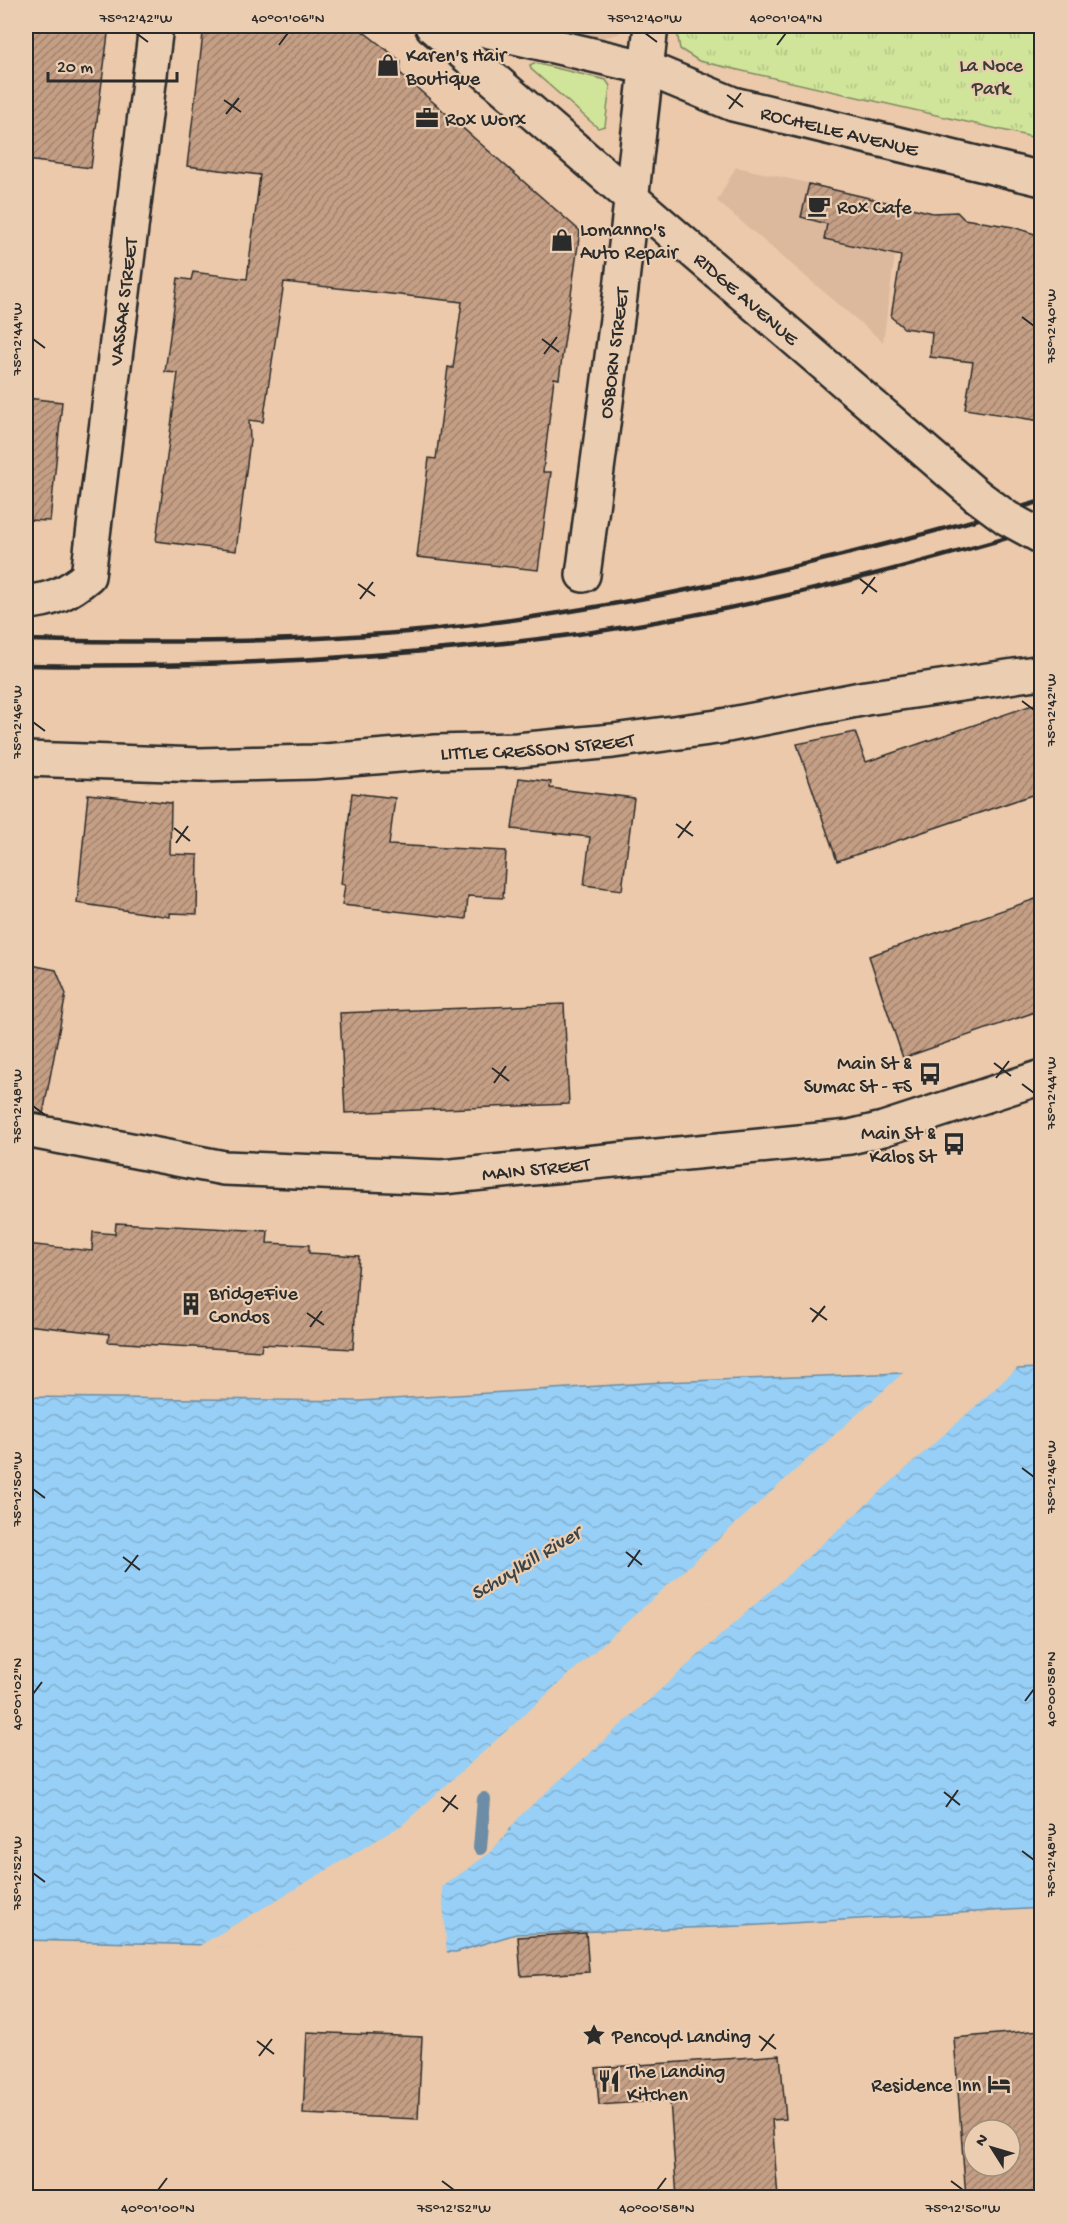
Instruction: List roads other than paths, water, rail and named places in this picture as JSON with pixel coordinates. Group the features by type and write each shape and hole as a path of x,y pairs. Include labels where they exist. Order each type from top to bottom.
{"street":[{"name":"VASSAR STREET","path":"26,602 47,600 70,591 88,576 156,26"},
{"name":"RIDGE AVENUE","path":"432,26 976,495 1007,518 1041,537"},
{"name":"ROCHELLE AVENUE","path":"468,26 644,67 733,104 1041,179"},
{"name":"OSBORN STREET","path":"583,575 631,198 644,67 651,26"},
{"name":"LITTLE CRESSON STREET","path":"26,759 200,765 313,762 436,752 527,749 613,741 717,727 866,698 1041,672"},
{"name":"MAIN STREET","path":"26,1130 224,1168 461,1176 850,1137 884,1129 1041,1077"}],"water":[{"name":"Schuylkill River","path":"1041,1368 1041,1908 743,1926 516,1934 456,1952 26,1940 26,1397 360,1401 663,1382","holes":["752,1592 752,1607 657,1612 657,1598","510,1815 510,1830 410,1836 409,1821"]}],"waterway":[{"path":"480,1848 484,1799"}],"railway":[{"path":"26,640 127,642 278,640 429,630 506,621 661,595 815,562 1042,501"},
{"path":"26,665 168,665 381,655 593,632 763,601 931,559 1042,528"}],"place":[{"name":"Karen's Hair Boutique","path":"388,65"},
{"name":"Rox Worx","path":"427,118"},
{"name":"Rox Cafe","path":"819,206"},
{"name":"Lomanno's Auto Repair","path":"562,240"},
{"name":"Main St & Sumac St - FS","path":"930,1074"},
{"name":"Main St & Kalos St","path":"954,1144"},
{"name":"BridgeFive Condos","path":"191,1304"},
{"name":"Pencoyd Landing","path":"594,2035"},
{"name":"The Landing Kitchen","path":"609,2081"},
{"name":"Residence Inn","path":"999,2084"}],"park label":[{"name":"La Noce Park","path":"991,76"}]}
